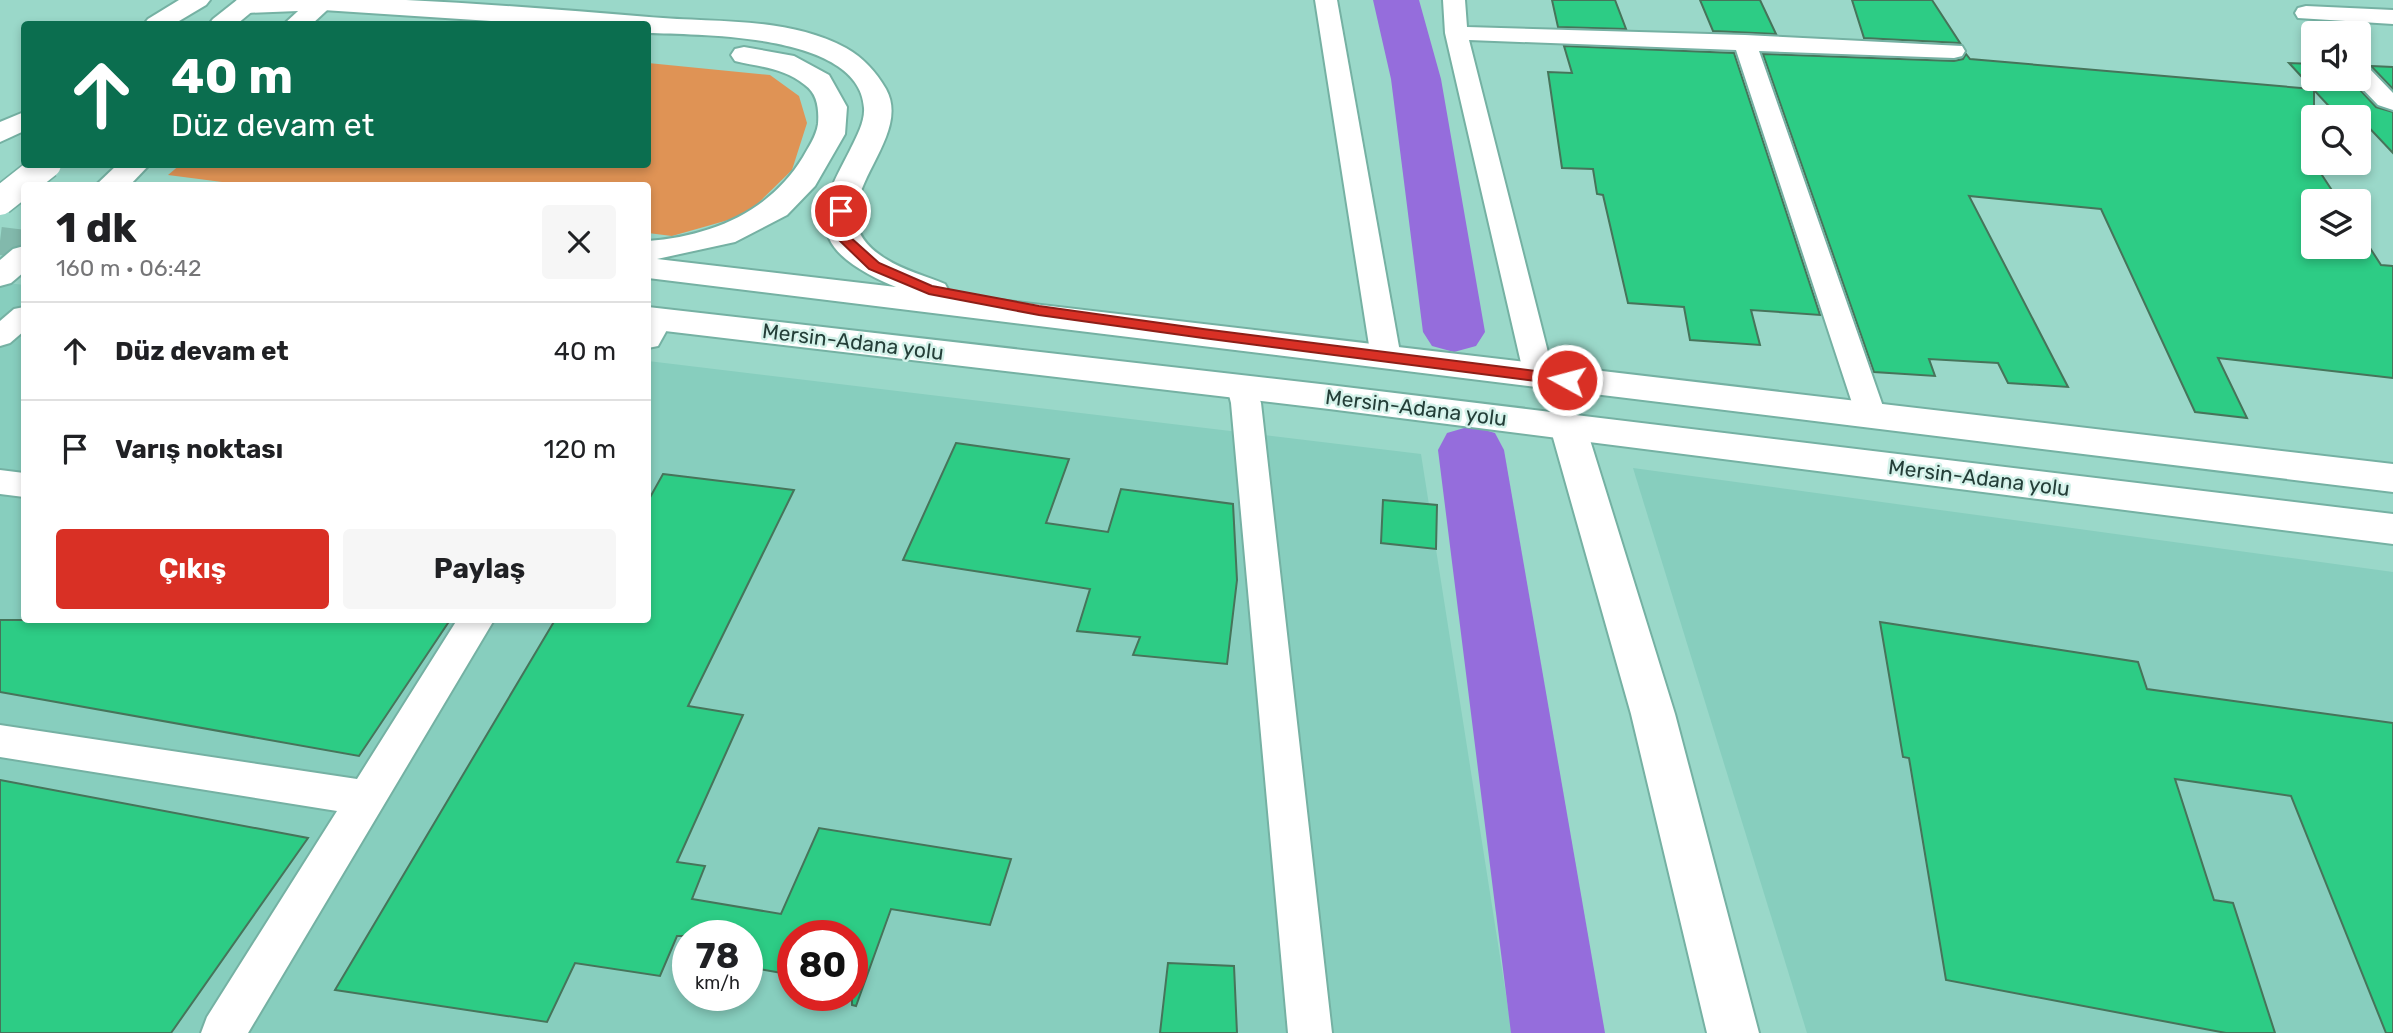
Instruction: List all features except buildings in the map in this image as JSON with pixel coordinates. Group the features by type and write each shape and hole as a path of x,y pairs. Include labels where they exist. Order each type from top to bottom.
{"main road":[{"path":"162,21 197,0"},
{"path":"432,0 522,16"},
{"path":"301,21 324,1"},
{"path":"226,21 250,3 324,1 597,21"},
{"path":"651,25 751,32 806,41 849,60 870,82 879,109 868,146 850,180 841,211 844,238 874,266 929,290 1027,308 1340,353"},
{"path":"651,47 725,52 785,62 819,81 833,107 831,134 804,180 776,209 724,235 651,250"},
{"path":"0,133 21,122"},
{"path":"24,182 42,168"},
{"path":"115,182 131,168"},
{"path":"0,201 21,184"},
{"path":"0,276 21,258"},
{"path":"651,268 2393,478"},
{"name":"Mersin-Adana yolu","path":"651,326 1242,387 2393,529"},
{"path":"1568,427 1653,714 1733,1033"}],"street":[{"path":"1326,0 1386,358"},
{"path":"1454,0 1456,33 1539,376"},
{"path":"2300,6 2393,17"},
{"path":"2300,6 2313,21"},
{"path":"1456,33 1954,51"},
{"path":"1746,43 1871,415"},
{"path":"2371,84 2386,100 2393,103"},
{"path":"0,336 21,318"},
{"path":"1242,387 1246,403 1310,1033"},
{"path":"0,482 21,485"},
{"path":"223,1033 474,623"},
{"path":"0,741 366,798"}],"shaded area":[{"path":"651,63 770,75 799,96 807,123 792,170 746,215 672,236 651,233 651,182 222,182 168,175 176,168 651,168"},
{"path":"0,282 21,285 21,623 651,623 651,361 1421,454 1512,1033 0,1033"},
{"path":"1633,468 2393,572 2393,1033 1807,1033"}],"waterway":[{"path":"1396,0 1416,79 1454,332"},
{"path":"1471,450 1558,1033"}],"tunnel":[{"path":"0,241 21,244"}],"route":[{"path":"841,211 844,238 874,266 929,290 1039,310 1203,334 1567,380"}]}
